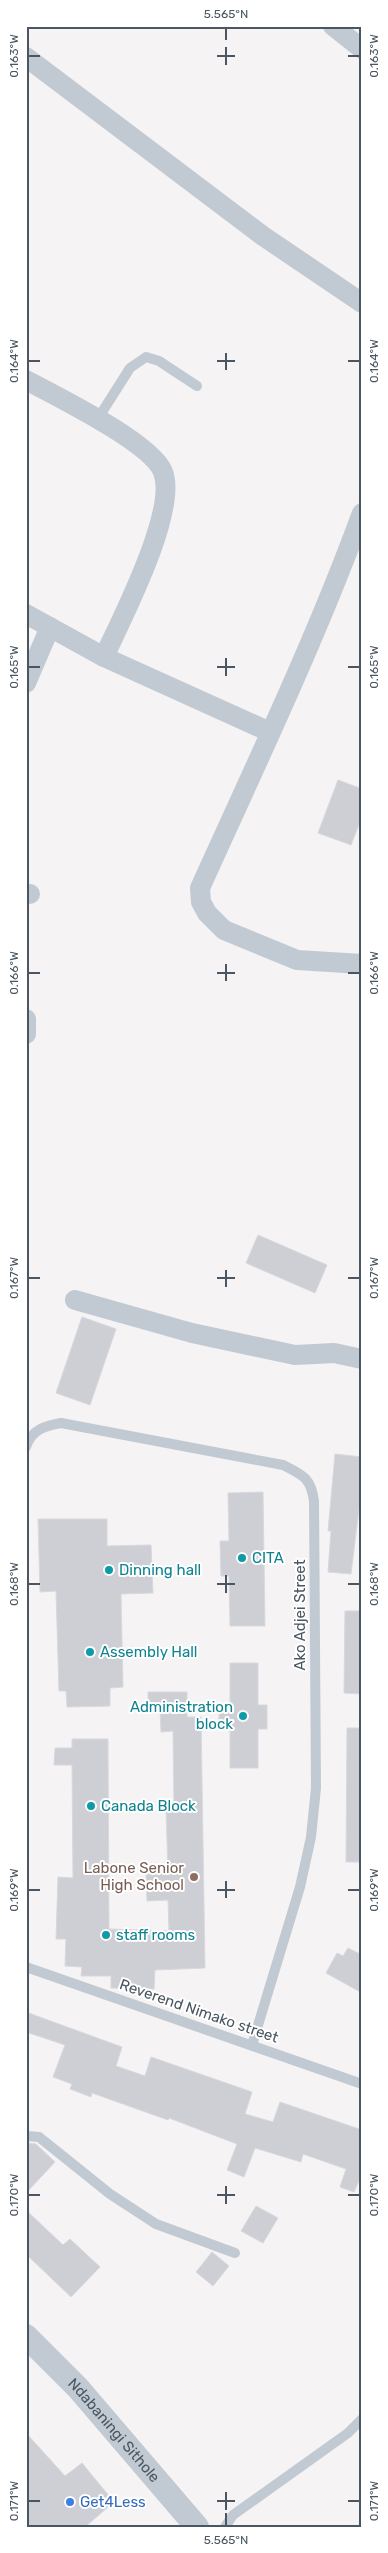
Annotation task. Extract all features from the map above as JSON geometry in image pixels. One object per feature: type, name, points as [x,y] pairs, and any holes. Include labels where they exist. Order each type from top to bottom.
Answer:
[{"type":"street","points":[[333,26],[362,49]]},
{"type":"street","points":[[26,57],[263,236],[362,303]]},
{"type":"street","points":[[26,380],[144,448],[163,471],[166,496],[158,529],[137,584],[104,657]]},
{"type":"street","points":[[362,513],[353,561],[270,732],[200,888],[201,902],[207,913],[224,930],[297,960],[362,964]]},
{"type":"street","points":[[26,614],[104,657],[270,732]]},
{"type":"street","points":[[26,683],[50,627]]},
{"type":"street","points":[[26,1020],[26,1034]]},
{"type":"street","points":[[75,1300],[192,1333],[295,1355],[334,1354],[362,1359]]},
{"type":"street","name":"Ndabaningi Sithole","points":[[26,2336],[78,2388],[197,2527]]},
{"type":"lane","points":[[97,420],[130,368],[146,357],[159,360],[197,386]]},
{"type":"lane","name":"Ako Adjei Street","points":[[26,1446],[29,1436],[43,1426],[61,1423],[283,1465],[302,1474],[312,1485],[314,1501],[316,1788],[311,1837],[300,1887],[252,2045]]},
{"type":"lane","name":"Reverend Nimako street","points":[[26,1967],[362,2084]]},
{"type":"lane","points":[[26,2136],[39,2137],[110,2194],[156,2224],[235,2253]]},
{"type":"lane","points":[[225,2527],[233,2515],[348,2433],[362,2419]]},
{"type":"building","points":[[338,780],[362,789],[362,817],[351,845],[318,833]]},
{"type":"building","points":[[258,1235],[327,1265],[315,1293],[246,1263]]},
{"type":"building","points":[[82,1317],[116,1329],[90,1405],[56,1393]]},
{"type":"building","points":[[335,1454],[362,1457],[362,1484],[351,1574],[328,1572],[331,1531],[328,1531]]},
{"type":"building","name":"CITA","points":[[263,1492],[265,1626],[230,1626],[229,1576],[221,1576],[220,1541],[229,1541],[228,1493]]},
{"type":"building","points":[[38,1519],[107,1519],[107,1546],[151,1545],[153,1593],[121,1594],[123,1687],[110,1688],[110,1706],[67,1707],[66,1691],[59,1691],[56,1591],[40,1592]]},
{"type":"building","points":[[345,1611],[362,1611],[362,1694],[344,1693]]},
{"type":"building","name":"Administration block","points":[[230,1663],[258,1663],[258,1705],[267,1705],[267,1729],[258,1729],[258,1768],[230,1768],[230,1728],[219,1728],[219,1704],[230,1704]]},
{"type":"building","points":[[148,1692],[187,1692],[187,1717],[201,1717],[205,1968],[155,1970],[154,1989],[111,1988],[111,1976],[81,1976],[82,1967],[65,1966],[66,1939],[56,1939],[58,1877],[73,1878],[72,1765],[54,1765],[55,1748],[72,1748],[72,1739],[108,1739],[109,1929],[169,1931],[168,1900],[147,1901],[146,1874],[168,1873],[166,1808],[174,1807],[173,1731],[161,1732],[160,1710],[148,1710]]},
{"type":"building","points":[[347,1728],[362,1728],[362,1862],[346,1862]]},
{"type":"building","points":[[348,1948],[362,1955],[362,1993],[326,1973],[337,1953],[343,1956]]},
{"type":"building","points":[[26,2012],[122,2047],[116,2066],[145,2076],[151,2057],[252,2092],[245,2114],[273,2122],[280,2102],[362,2130],[362,2174],[354,2192],[340,2187],[346,2169],[303,2154],[301,2162],[255,2148],[244,2177],[227,2170],[237,2144],[169,2118],[168,2120],[92,2093],[91,2097],[70,2089],[72,2084],[53,2077],[65,2045],[26,2032]]},
{"type":"building","points":[[26,2143],[36,2144],[55,2162],[26,2193]]},
{"type":"building","points":[[256,2206],[278,2218],[263,2243],[241,2231]]},
{"type":"building","points":[[26,2210],[63,2245],[70,2239],[100,2267],[71,2297],[26,2254]]},
{"type":"building","points":[[212,2252],[229,2266],[213,2286],[196,2272]]},
{"type":"building","points":[[26,2433],[65,2476],[82,2463],[114,2502],[85,2527],[26,2527]]},
{"type":"place","name":"CITA","points":[[242,1558]]},
{"type":"place","name":"Dinning hall","points":[[109,1570]]},
{"type":"place","name":"Assembly Hall","points":[[90,1652]]},
{"type":"place","name":"Administration block","points":[[243,1716]]},
{"type":"place","name":"Canada Block","points":[[91,1806]]},
{"type":"place","name":"Labone Senior High School","points":[[194,1877]]},
{"type":"place","name":"staff rooms","points":[[106,1935]]},
{"type":"place","name":"Get4Less","points":[[70,2502]]}]
